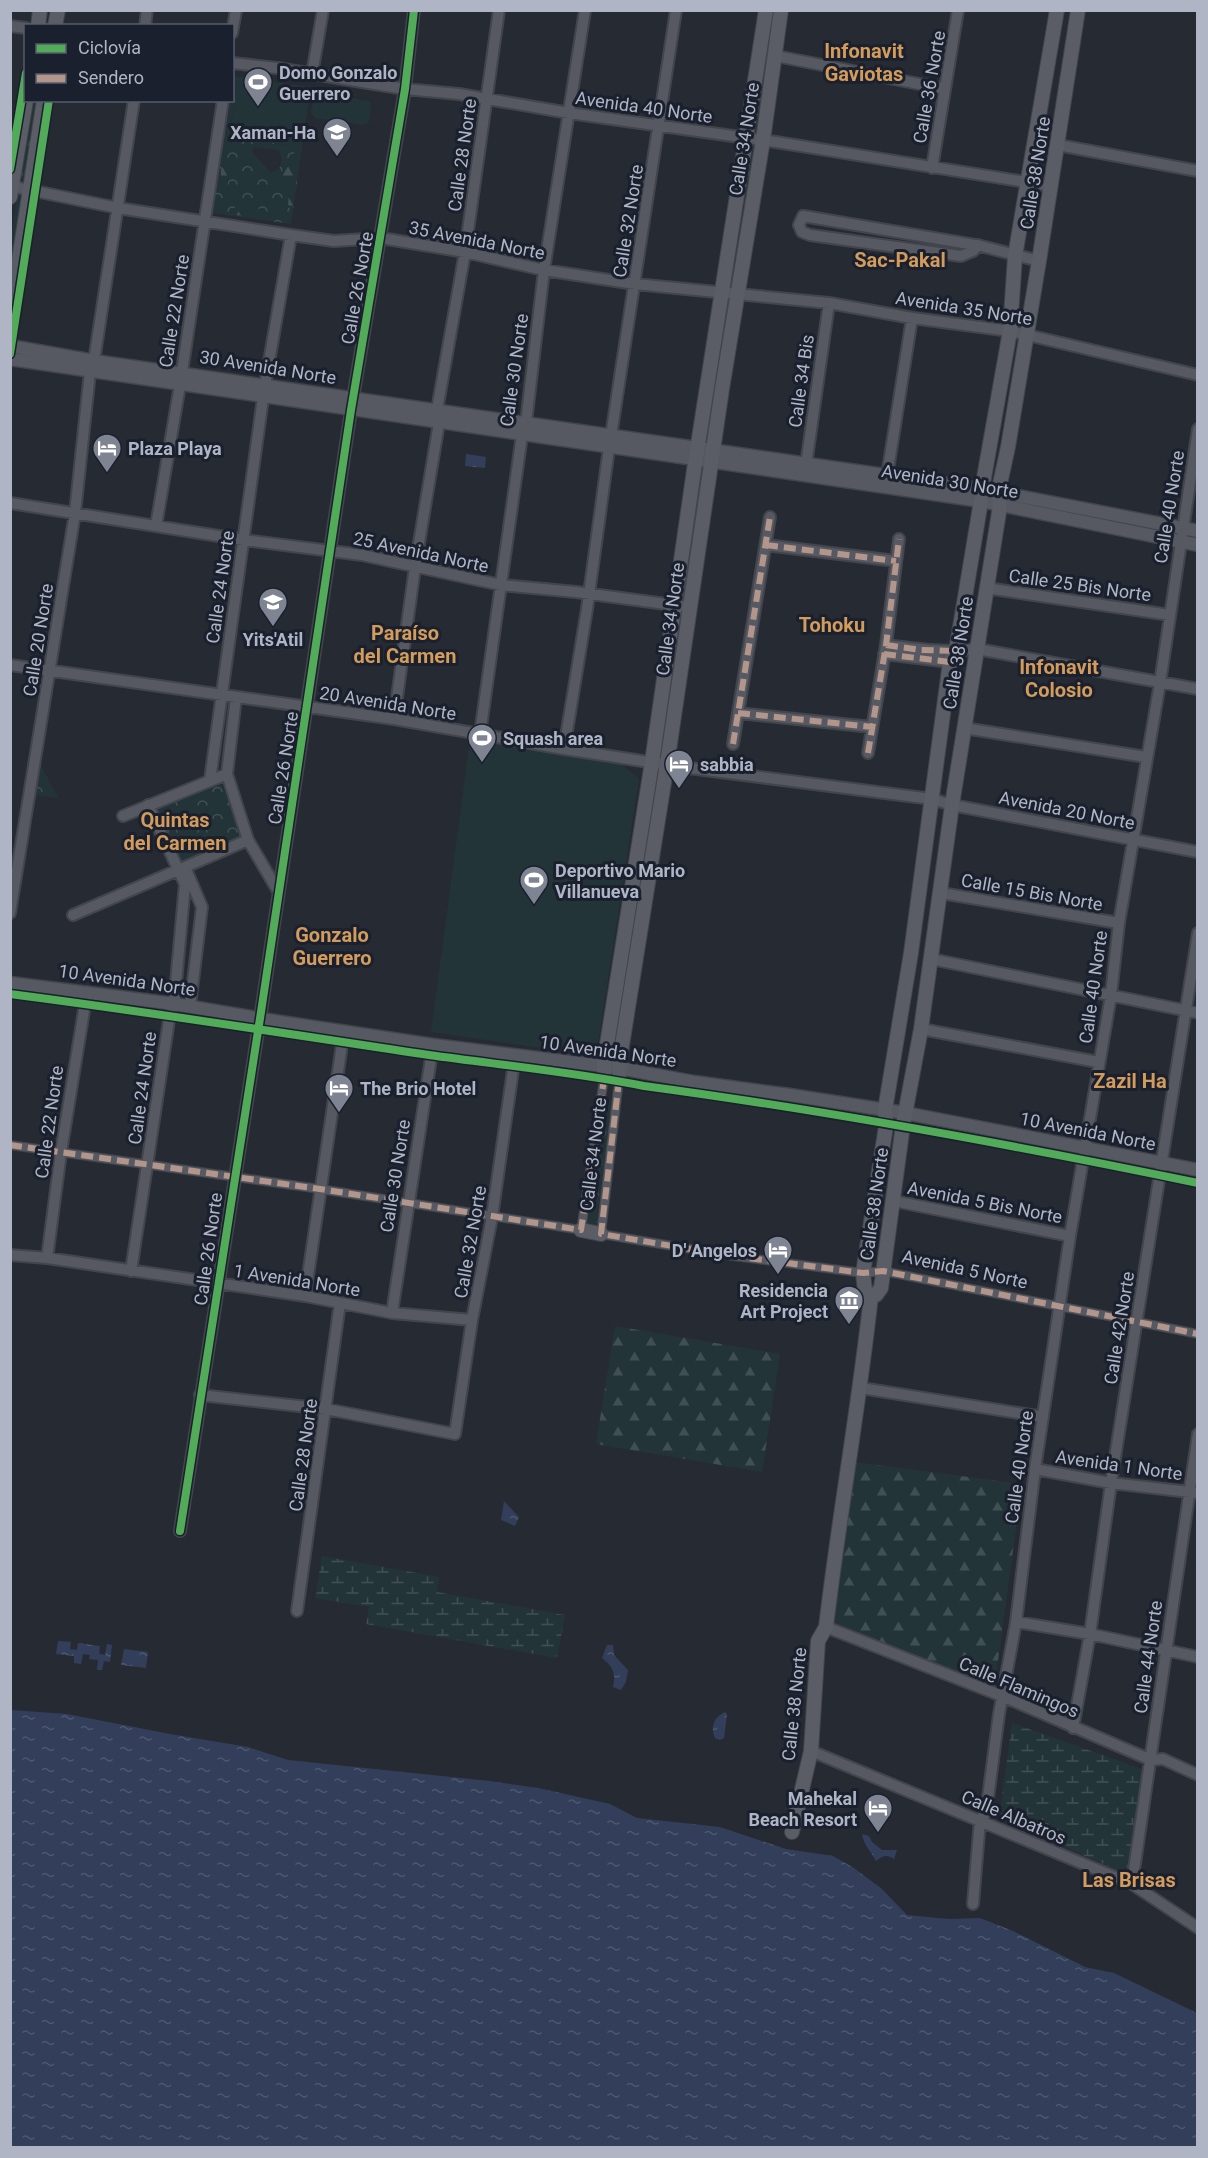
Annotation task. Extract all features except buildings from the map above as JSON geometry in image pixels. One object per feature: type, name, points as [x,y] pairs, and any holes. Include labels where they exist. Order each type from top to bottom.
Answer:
[{"type":"main road","name":"Calle 34 Norte","points":[[619,1074],[652,762],[766,10]]},
{"type":"main road","name":"Calle 34 Norte","points":[[604,1073],[667,764],[712,456],[776,56],[781,10]]},
{"type":"main road","name":"Calle 38 Norte","points":[[871,1296],[865,1291],[863,1273],[886,1126],[885,1110],[911,953],[953,656],[1010,331],[1015,256],[1057,10]]},
{"type":"main road","name":"Calle 38 Norte","points":[[871,1296],[876,1295],[881,1288],[905,1113],[921,1029],[952,805],[999,500],[1078,10]]},
{"type":"main road","points":[[11,190],[26,102]]},
{"type":"main road","points":[[10,316],[44,102]]},
{"type":"main road","points":[[911,953],[931,959]]},
{"type":"main road","name":"Avenida 5 Norte","points":[[581,1230],[601,1234]]},
{"type":"main road","name":"Calle 38 Norte","points":[[792,1832],[811,1751],[818,1641],[826,1627],[838,1528],[861,1388],[871,1296]]},
{"type":"street","points":[[312,74],[323,10]]},
{"type":"street","name":"Calle 26 Norte","points":[[180,1531],[308,707],[352,404],[405,88],[414,10]]},
{"type":"street","name":"Calle 28 Norte","points":[[437,410],[465,252],[499,10]]},
{"type":"street","name":"Calle 30 Norte","points":[[480,734],[524,429],[544,270],[585,10]]},
{"type":"street","name":"Calle 32 Norte","points":[[564,749],[676,10]]},
{"type":"street","name":"Calle 36 Norte","points":[[932,168],[958,10]]},
{"type":"street","points":[[776,56],[945,89]]},
{"type":"street","name":"Avenida 40 Norte","points":[[234,63],[486,98],[569,113],[763,140],[1051,186]]},
{"type":"street","name":"Calle 20 Norte","points":[[10,913],[15,850],[50,671],[75,513],[92,367],[134,102]]},
{"type":"street","name":"Calle 22 Norte","points":[[156,526],[181,379],[223,102]]},
{"type":"street","points":[[1058,145],[1197,171]]},
{"type":"street","name":"35 Avenida Norte","points":[[11,190],[30,188],[118,208],[334,241],[381,238],[465,252],[544,270],[635,284],[723,293]]},
{"type":"street","points":[[978,245],[973,251],[961,256],[810,235],[802,232],[799,225],[801,218],[805,216],[978,245],[1039,261]]},
{"type":"street","points":[[266,385],[291,235]]},
{"type":"street","name":"Avenida 35 Norte","points":[[723,293],[829,303],[912,318],[1026,333],[1197,375]]},
{"type":"street","name":"Calle 34 Bis","points":[[806,465],[829,303]]},
{"type":"street","points":[[886,476],[912,318]]},
{"type":"street","name":"30 Avenida Norte","points":[[10,346],[92,367]]},
{"type":"street","name":"30 Avenida Norte","points":[[10,359],[181,379],[266,385],[439,423]]},
{"type":"street","name":"30 Avenida Norte","points":[[181,379],[263,398],[437,410],[524,429]]},
{"type":"street","name":"Calle 24 Norte","points":[[210,780],[263,398]]},
{"type":"street","points":[[394,720],[415,567],[439,423],[524,429],[697,454]]},
{"type":"street","name":"Calle 40 Norte","points":[[973,1904],[980,1820],[986,1813],[1002,1696],[1016,1622],[1035,1469],[1070,1236],[1111,995],[1119,923],[1160,683],[1197,429]]},
{"type":"street","name":"Avenida 30 Norte","points":[[697,454],[982,495]]},
{"type":"street","name":"Avenida 30 Norte","points":[[712,456],[886,476],[982,495],[1197,545]]},
{"type":"street","name":"Avenida 30 Norte","points":[[999,500],[1197,531]]},
{"type":"street","name":"25 Avenida Norte","points":[[10,503],[244,540],[362,555],[501,585],[588,593],[690,607]]},
{"type":"street","points":[[733,744],[770,517]]},
{"type":"street","points":[[868,753],[885,649],[899,539]]},
{"type":"street","points":[[766,545],[896,561]]},
{"type":"street","name":"Calle 25 Bis Norte","points":[[986,588],[1170,615]]},
{"type":"street","points":[[885,649],[921,650],[953,656],[977,649],[1197,689]]},
{"type":"street","name":"20 Avenida Norte","points":[[10,665],[308,707],[652,762]]},
{"type":"street","points":[[123,816],[227,774],[236,697]]},
{"type":"street","points":[[738,713],[872,727]]},
{"type":"street","points":[[964,728],[1146,758]]},
{"type":"street","points":[[652,762],[932,799]]},
{"type":"street","name":"Calle 26 Norte","points":[[227,774],[248,840],[278,891]]},
{"type":"street","name":"Avenida 20 Norte","points":[[932,799],[952,805],[1197,852]]},
{"type":"street","name":"Calle 24 Norte","points":[[148,805],[202,907],[190,1006]]},
{"type":"street","points":[[73,915],[248,840]]},
{"type":"street","name":"Calle 24 Norte","points":[[131,1270],[157,1094],[169,1020],[174,1004],[185,884],[182,869]]},
{"type":"street","name":"Calle 15 Bis Norte","points":[[940,893],[1119,923]]},
{"type":"street","name":"Calle 42 Norte","points":[[1073,1728],[1090,1634],[1111,1483],[1197,933]]},
{"type":"street","points":[[931,959],[1197,1013]]},
{"type":"street","name":"10 Avenida Norte","points":[[10,983],[190,1006],[260,1019],[515,1056],[604,1073],[694,1082],[905,1113],[1084,1154],[1197,1170]]},
{"type":"street","name":"Calle 22 Norte","points":[[47,1258],[61,1152],[87,992]]},
{"type":"street","points":[[921,1029],[1098,1062]]},
{"type":"street","points":[[305,1296],[344,1031]]},
{"type":"street","name":"Calle 30 Norte","points":[[392,1313],[407,1203],[433,1045]]},
{"type":"street","name":"Calle 32 Norte","points":[[326,1409],[455,1434],[472,1320],[492,1217],[515,1056]]},
{"type":"street","name":"Calle 34 Norte","points":[[581,1230],[604,1073]]},
{"type":"street","name":"Calle 34 Norte","points":[[601,1234],[619,1074]]},
{"type":"street","points":[[10,1145],[320,1189],[581,1230]]},
{"type":"street","name":"Avenida 5 Bis Norte","points":[[894,1201],[1070,1236]]},
{"type":"street","name":"Avenida 5 Norte","points":[[601,1234],[726,1255],[863,1273],[883,1271],[1197,1334]]},
{"type":"street","name":"1 Avenida Norte","points":[[10,1254],[305,1296],[392,1313],[472,1320]]},
{"type":"street","name":"Calle 28 Norte","points":[[297,1611],[340,1303]]},
{"type":"street","points":[[861,1388],[1043,1417]]},
{"type":"street","points":[[200,1395],[326,1409]]},
{"type":"street","name":"Calle 44 Norte","points":[[1132,1884],[1152,1760],[1165,1651],[1193,1492],[1197,1434]]},
{"type":"street","name":"Avenida 1 Norte","points":[[1035,1469],[1111,1483],[1193,1492]]},
{"type":"street","points":[[1016,1622],[1090,1634],[1197,1657]]},
{"type":"street","name":"Calle Flamingos","points":[[826,1627],[1002,1696],[1152,1760],[1163,1759],[1197,1775]]},
{"type":"street","name":"Calle Albatros","points":[[811,1751],[1132,1884],[1197,1928]]},
{"type":"green space","points":[[771,14],[775,15],[757,133],[754,130]]},
{"type":"green space","points":[[234,76],[260,80],[259,84],[237,81],[234,101]]},
{"type":"green space","name":"Domo Gonzalo Guerrero","points":[[234,76],[311,87],[302,147],[224,136],[229,102],[225,134],[230,134],[237,81],[259,84],[259,80]]},
{"type":"green space","points":[[315,93],[369,101],[371,104],[369,122],[364,125],[315,118],[311,113]]},
{"type":"green space","points":[[33,102],[39,102],[27,178],[24,180],[21,177]]},
{"type":"green space","points":[[230,102],[234,102],[229,135],[225,134]]},
{"type":"green space","points":[[224,136],[302,147],[291,224],[213,213]],"holes":[[[255,147],[279,150],[282,161],[279,169],[271,173],[251,151]],[[294,153],[300,154],[292,212],[288,205],[289,194],[275,177],[283,173]],[[222,164],[231,165],[226,193],[218,191]],[[235,206],[261,209],[261,218],[234,215]]]},
{"type":"green space","points":[[751,144],[756,144],[732,287],[730,285]]},
{"type":"green space","points":[[294,153],[300,154],[292,213],[274,177],[283,173]]},
{"type":"green space","points":[[222,164],[231,165],[226,193],[218,192]]},
{"type":"green space","points":[[21,194],[23,198],[11,278],[11,237],[17,195]]},
{"type":"green space","points":[[235,205],[262,209],[261,219],[234,215]]},
{"type":"green space","points":[[728,300],[731,300],[709,444],[707,445],[705,442]]},
{"type":"green space","points":[[700,464],[704,464],[698,522],[683,601],[682,599]]},
{"type":"green space","points":[[679,615],[683,617],[661,755]]},
{"type":"green space","name":"Deportivo Mario Villanueva","points":[[470,739],[623,765],[639,779],[596,1056],[431,1032]]},
{"type":"green space","points":[[40,764],[58,798],[36,795]]},
{"type":"green space","points":[[220,780],[243,838],[180,865],[155,806]]},
{"type":"green space","points":[[634,913],[637,914],[614,1065],[610,1065]]},
{"type":"green space","points":[[608,1100],[612,1105],[596,1226],[587,1224]]},
{"type":"green space","points":[[615,1326],[780,1354],[762,1472],[596,1444]]},
{"type":"green space","points":[[854,1462],[1022,1484],[994,1690],[833,1622]]},
{"type":"green space","points":[[322,1556],[439,1577],[437,1592],[565,1615],[557,1658],[366,1624],[369,1607],[315,1598]]},
{"type":"green space","points":[[1012,1723],[1142,1769],[1127,1874],[999,1819]]},
{"type":"water","points":[[466,454],[486,457],[485,468],[465,466]]},
{"type":"water","points":[[504,1501],[519,1517],[515,1526],[501,1520]]},
{"type":"water","points":[[58,1641],[71,1642],[70,1649],[77,1650],[78,1643],[100,1646],[99,1654],[105,1655],[107,1644],[112,1645],[110,1662],[104,1661],[102,1670],[97,1670],[98,1660],[89,1659],[90,1655],[83,1654],[81,1664],[74,1663],[74,1656],[56,1654]]},
{"type":"water","points":[[607,1645],[613,1645],[614,1655],[628,1670],[626,1682],[621,1690],[613,1687],[613,1670],[602,1658]]},
{"type":"water","points":[[124,1649],[148,1652],[146,1668],[121,1665]]},
{"type":"water","points":[[10,1710],[67,1714],[248,1747],[288,1760],[538,1788],[610,1804],[637,1818],[720,1827],[786,1849],[833,1856],[882,1889],[907,1915],[948,1919],[980,1918],[1013,1931],[1085,1967],[1114,1973],[1197,2013],[1197,2147],[11,2147]]},
{"type":"water","points":[[725,1712],[727,1714],[724,1738],[720,1740],[715,1738],[713,1726],[718,1717]]},
{"type":"water","points":[[862,1834],[869,1836],[872,1842],[882,1850],[897,1850],[894,1859],[885,1856],[876,1861]]},
{"type":"marked path","points":[[733,744],[770,517]]},
{"type":"marked path","points":[[868,753],[886,645],[899,539]]},
{"type":"marked path","points":[[766,545],[896,561]]},
{"type":"marked path","points":[[886,645],[921,650],[956,651]]},
{"type":"marked path","points":[[884,654],[950,662]]},
{"type":"marked path","points":[[738,713],[872,727]]},
{"type":"marked path","points":[[10,1145],[320,1189],[581,1230],[604,1079]]},
{"type":"marked path","points":[[619,1080],[601,1234],[726,1255],[863,1273],[883,1271],[1198,1334]]},
{"type":"cycle path","points":[[180,1531],[261,1012],[351,410],[405,89],[414,10]]},
{"type":"cycle path","points":[[10,169],[24,85]]},
{"type":"cycle path","points":[[10,354],[49,102]]},
{"type":"cycle path","points":[[10,994],[784,1106],[991,1142],[1198,1183]]},
{"type":"place","name":"Domo Gonzalo Guerrero","points":[[258,108]]},
{"type":"place","name":"Xaman-Ha","points":[[337,158]]},
{"type":"place","name":"Plaza Playa","points":[[107,474]]},
{"type":"place","name":"Yits'Atil","points":[[273,628]]},
{"type":"place","name":"Squash area","points":[[482,764]]},
{"type":"place","name":"sabbia","points":[[679,790]]},
{"type":"place","name":"Deportivo Mario Villanueva","points":[[534,906]]},
{"type":"place","name":"The Brio Hotel","points":[[339,1114]]},
{"type":"place","name":"D' Angelos","points":[[778,1276]]},
{"type":"place","name":"Residencia Art Project","points":[[849,1326]]},
{"type":"place","name":"Mahekal Beach Resort","points":[[878,1834]]},
{"type":"district","name":"Infonavit Gaviotas","points":[[864,62]]},
{"type":"district","name":"Sac-Pakal","points":[[900,260]]},
{"type":"district","name":"Tohoku","points":[[832,625]]},
{"type":"district","name":"Paraíso del Carmen","points":[[405,644]]},
{"type":"district","name":"Infonavit Colosio","points":[[1059,678]]},
{"type":"district","name":"Quintas del Carmen","points":[[175,832]]},
{"type":"district","name":"Gonzalo Guerrero","points":[[332,946]]},
{"type":"district","name":"Zazil Ha","points":[[1130,1081]]},
{"type":"district","name":"Las Brisas","points":[[1129,1880]]}]
